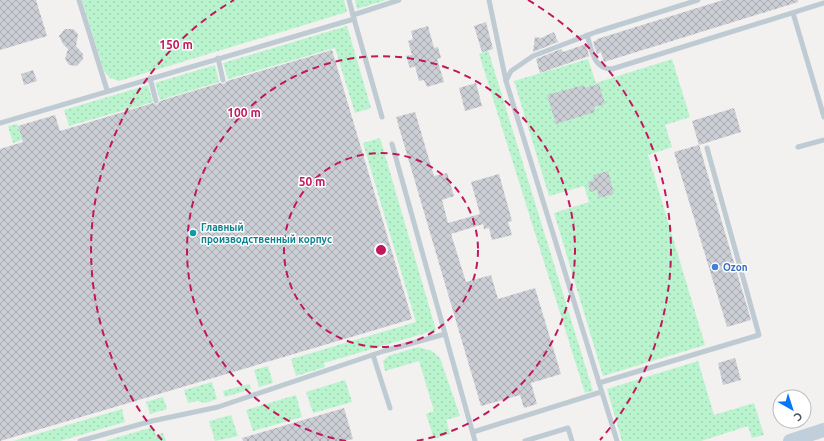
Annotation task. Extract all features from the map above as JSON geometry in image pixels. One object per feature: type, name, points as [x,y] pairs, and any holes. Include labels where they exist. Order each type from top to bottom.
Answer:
[{"type":"main road","points":[[790,441],[824,430]]},
{"type":"lane","points":[[78,0],[107,90]]},
{"type":"lane","points":[[349,0],[382,117]]},
{"type":"lane","points":[[0,123],[353,17],[399,0]]},
{"type":"lane","points":[[489,0],[506,80],[616,441]]},
{"type":"lane","points":[[506,80],[511,71],[533,56],[588,35],[698,0]]},
{"type":"lane","points":[[588,35],[595,61],[602,68],[612,69],[824,3]]},
{"type":"lane","points":[[793,13],[824,117]]},
{"type":"lane","points":[[218,58],[223,80]]},
{"type":"lane","points":[[150,78],[156,101]]},
{"type":"lane","points":[[798,147],[824,140]]},
{"type":"lane","points":[[392,144],[475,441]]},
{"type":"lane","points":[[599,383],[759,335],[707,148]]},
{"type":"lane","points":[[80,441],[152,421],[218,407],[373,355],[445,334]]},
{"type":"lane","points":[[373,355],[390,408]]},
{"type":"lane","points":[[473,432],[602,392]]},
{"type":"lane","points":[[525,441],[568,428],[572,441]]},
{"type":"green space","points":[[82,0],[344,0],[347,12],[119,81],[110,78],[104,71]]},
{"type":"green space","points":[[355,0],[386,0],[357,9]]},
{"type":"green space","points":[[347,26],[371,108],[355,113],[335,48],[228,79],[223,63]]},
{"type":"green space","points":[[488,50],[593,391],[585,393],[479,54]]},
{"type":"green space","points":[[588,59],[596,83],[672,59],[690,117],[665,125],[672,147],[648,155],[705,345],[603,376],[554,213],[589,202],[584,186],[549,196],[514,81]]},
{"type":"green space","points":[[215,65],[219,82],[160,100],[155,83]]},
{"type":"green space","points":[[148,85],[153,102],[69,126],[64,110]]},
{"type":"green space","points":[[17,124],[22,140],[13,143],[8,126]]},
{"type":"green space","points":[[380,138],[436,330],[324,363],[325,367],[296,376],[291,359],[416,322],[363,143]]},
{"type":"green space","points":[[418,347],[432,351],[440,358],[460,416],[446,420],[450,434],[434,439],[426,414],[434,411],[419,361],[385,371],[383,361],[388,356]]},
{"type":"green space","points":[[698,361],[714,415],[754,403],[764,435],[752,438],[748,426],[701,441],[622,441],[607,389]]},
{"type":"green space","points":[[268,366],[273,383],[259,387],[254,370]]},
{"type":"green space","points":[[345,380],[352,402],[313,413],[306,392]]},
{"type":"green space","points":[[212,382],[217,399],[205,403],[197,401],[188,403],[184,390]]},
{"type":"green space","points":[[249,384],[251,389],[225,397],[223,391]]},
{"type":"green space","points":[[296,395],[302,417],[253,431],[246,410]]},
{"type":"green space","points":[[163,397],[167,409],[150,414],[146,402]]},
{"type":"green space","points":[[122,409],[125,422],[60,441],[13,441]]},
{"type":"green space","points":[[231,415],[238,436],[215,441],[209,421]]},
{"type":"green space","points":[[153,427],[156,435],[163,433],[166,441],[105,441]]},
{"type":"building","points":[[0,0],[36,0],[47,36],[0,50]]},
{"type":"building","points":[[723,0],[798,0],[798,2],[604,62],[601,52],[597,54],[593,42],[597,39]]},
{"type":"building","points":[[486,22],[493,49],[482,52],[474,26]]},
{"type":"building","points":[[428,26],[434,48],[438,47],[441,58],[437,59],[444,82],[427,87],[424,80],[419,81],[415,66],[410,68],[406,56],[412,55],[408,41],[413,39],[411,31]]},
{"type":"building","points":[[65,29],[73,29],[78,34],[76,46],[83,54],[83,59],[77,66],[69,65],[65,59],[68,49],[63,44],[59,36]]},
{"type":"building","points":[[554,32],[558,42],[533,52],[535,37],[541,38]]},
{"type":"building","points":[[586,44],[589,56],[540,73],[536,59],[561,49],[563,52]]},
{"type":"building","name":"Главный производственный корпус","points":[[332,50],[412,319],[0,441],[0,149],[23,142],[18,126],[55,115],[60,131],[153,103],[157,105],[160,101],[220,83],[224,84],[227,81]]},
{"type":"building","points":[[33,70],[37,81],[24,85],[21,74]]},
{"type":"building","points":[[476,83],[482,106],[465,111],[459,88]]},
{"type":"building","points":[[599,84],[605,104],[594,107],[595,112],[556,124],[547,95],[584,85],[585,88]]},
{"type":"building","points":[[734,108],[741,132],[699,145],[692,121]]},
{"type":"building","points":[[415,112],[434,176],[447,173],[454,196],[442,200],[448,223],[480,214],[471,182],[499,174],[512,221],[508,222],[512,235],[492,240],[489,228],[484,229],[483,224],[451,234],[466,282],[491,275],[498,299],[535,288],[561,374],[531,383],[537,404],[524,408],[520,395],[481,406],[396,117]]},
{"type":"building","points":[[699,145],[751,320],[727,327],[674,152]]},
{"type":"building","points":[[608,171],[614,194],[599,198],[597,190],[590,192],[588,182],[594,180],[593,175]]},
{"type":"building","points":[[735,358],[741,380],[723,385],[718,363]]},
{"type":"building","points":[[344,408],[353,439],[345,441],[243,441],[242,438]]},
{"type":"place","name":"Главный производственный корпус","points":[[193,233]]},
{"type":"place","name":"Ozon","points":[[715,267]]}]
